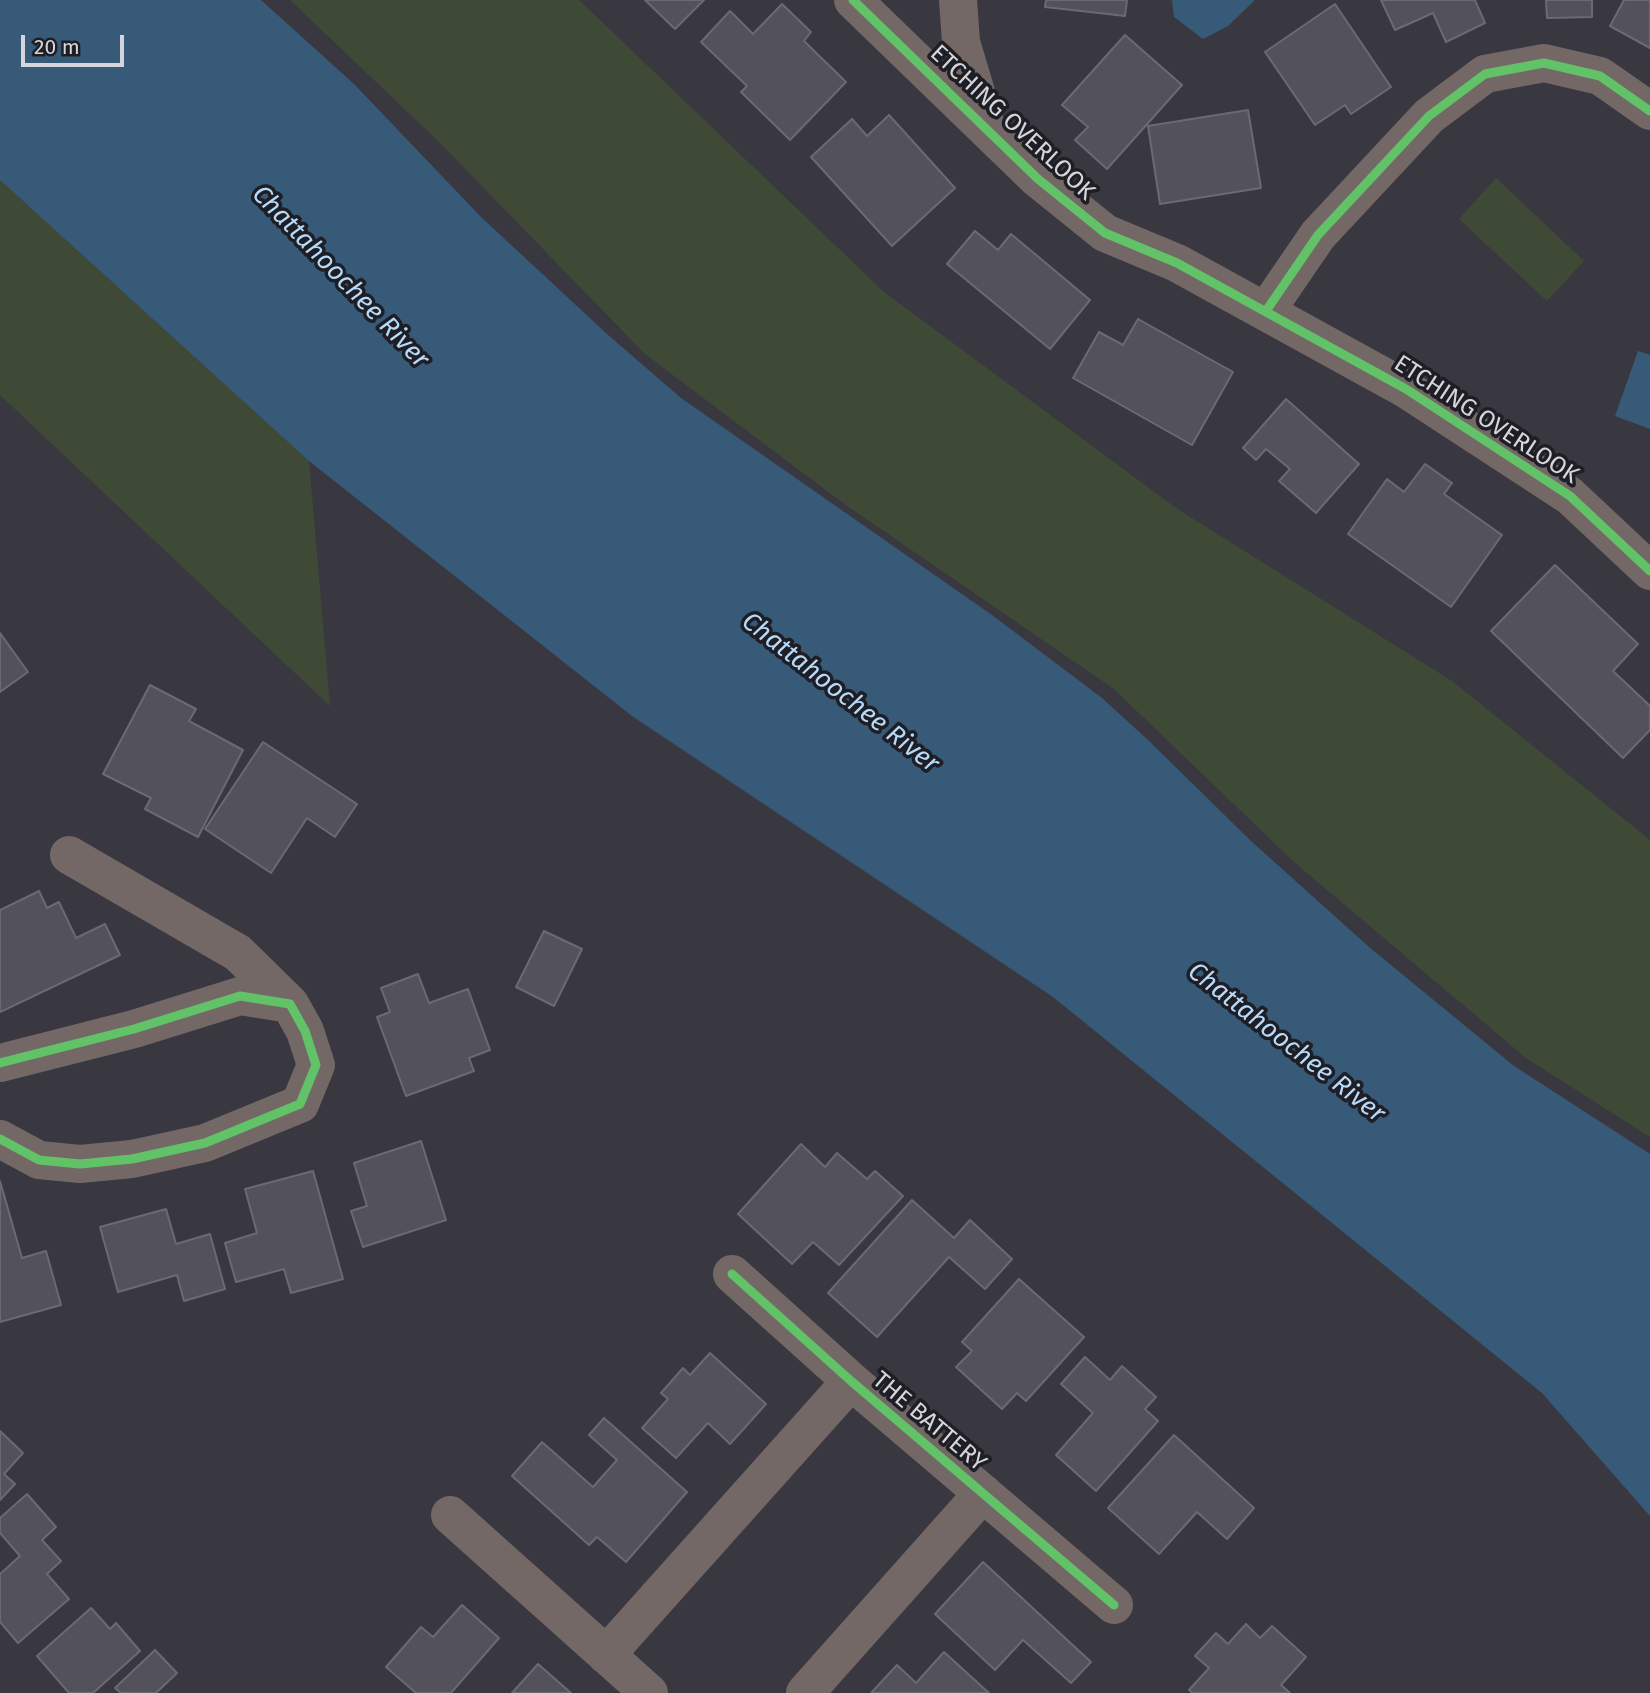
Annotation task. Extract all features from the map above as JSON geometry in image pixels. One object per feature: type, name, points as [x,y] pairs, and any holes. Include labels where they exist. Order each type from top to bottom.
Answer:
[{"type":"street","name":"ETCHING OVERLOOK","points":[[853,0],[1038,179],[1105,233],[1177,263],[1406,389],[1570,496],[1650,571]]},
{"type":"street","points":[[958,0],[961,42],[987,128]]},
{"type":"street","points":[[1266,311],[1318,235],[1429,116],[1485,74],[1544,63],[1600,76],[1650,111]]},
{"type":"street","points":[[0,1139],[39,1160],[80,1164],[132,1159],[205,1143],[299,1104],[316,1065],[305,1031],[290,1004],[238,953],[69,855]]},
{"type":"street","points":[[0,1063],[134,1029],[240,996],[290,1004]]},
{"type":"street","points":[[732,1274],[851,1381]]},
{"type":"street","name":"THE BATTERY","points":[[606,1655],[851,1381],[983,1493],[805,1693]]},
{"type":"street","points":[[983,1493],[1114,1605]]},
{"type":"street","points":[[450,1514],[649,1693]]},
{"type":"green space","points":[[290,0],[579,0],[884,292],[1176,508],[1452,681],[1650,840],[1650,1137],[1526,1058],[1294,862],[1114,689],[843,503],[645,354],[438,141]]},
{"type":"green space","points":[[1496,178],[1584,261],[1547,301],[1459,219]]},
{"type":"green space","points":[[0,180],[309,461],[330,706],[0,395]]},
{"type":"water","name":"Chattahoochee River","points":[[0,0],[261,0],[354,84],[481,217],[607,334],[681,398],[992,615],[1102,698],[1251,841],[1369,947],[1514,1066],[1650,1154],[1650,1516],[1542,1393],[1053,997],[632,716],[309,461],[0,180]]},
{"type":"water","points":[[1172,0],[1255,0],[1228,26],[1203,39],[1174,17]]},
{"type":"water","points":[[1638,351],[1650,355],[1650,429],[1615,416]]},
{"type":"building","points":[[645,0],[704,0],[675,29]]},
{"type":"building","points":[[1046,0],[1127,0],[1125,16],[1045,7]]},
{"type":"building","points":[[1381,0],[1475,0],[1485,23],[1446,42],[1433,13],[1395,30]]},
{"type":"building","points":[[1546,0],[1592,0],[1592,17],[1547,18]]},
{"type":"building","points":[[1624,0],[1650,0],[1650,48],[1610,26]]},
{"type":"building","points":[[782,4],[811,32],[804,41],[846,82],[790,140],[741,92],[747,86],[701,42],[730,11],[753,34]]},
{"type":"building","points":[[1335,4],[1391,87],[1351,114],[1345,105],[1315,125],[1265,52]]},
{"type":"building","points":[[1125,35],[1182,85],[1107,169],[1075,140],[1088,127],[1062,105]]},
{"type":"building","points":[[1248,110],[1261,188],[1160,204],[1148,126]]},
{"type":"building","points":[[889,115],[955,188],[892,246],[811,157],[852,119],[867,136]]},
{"type":"building","points":[[975,231],[998,250],[1011,234],[1090,300],[1050,349],[947,264]]},
{"type":"building","points":[[1138,319],[1233,372],[1192,445],[1073,378],[1099,332],[1123,345]]},
{"type":"building","points":[[1286,399],[1359,464],[1316,513],[1279,481],[1290,469],[1266,449],[1256,460],[1243,448]]},
{"type":"building","points":[[1425,464],[1452,483],[1444,494],[1502,535],[1451,607],[1348,534],[1387,479],[1404,492]]},
{"type":"building","points":[[1555,565],[1638,644],[1613,671],[1650,706],[1650,730],[1623,758],[1491,631]]},
{"type":"building","points":[[0,633],[28,672],[0,692]]},
{"type":"building","points":[[150,685],[196,709],[189,721],[243,750],[198,837],[145,809],[151,798],[103,774]]},
{"type":"building","points":[[263,742],[357,804],[335,837],[307,818],[271,873],[205,829]]},
{"type":"building","points":[[39,891],[47,908],[59,902],[76,938],[105,924],[120,955],[0,1012],[0,910]]},
{"type":"building","points":[[544,931],[582,949],[554,1006],[516,987]]},
{"type":"building","points":[[418,974],[429,1003],[468,989],[490,1050],[469,1058],[474,1071],[406,1096],[377,1017],[390,1012],[381,988]]},
{"type":"building","points":[[421,1141],[446,1220],[363,1247],[351,1211],[367,1206],[354,1163]]},
{"type":"building","points":[[801,1144],[825,1167],[837,1153],[867,1179],[875,1171],[903,1196],[839,1265],[813,1242],[792,1264],[738,1214]]},
{"type":"building","points":[[313,1171],[343,1279],[291,1293],[284,1269],[236,1282],[225,1243],[257,1233],[245,1189]]},
{"type":"building","points":[[0,1181],[22,1258],[46,1251],[61,1305],[0,1322]]},
{"type":"building","points":[[912,1200],[954,1238],[970,1220],[1012,1259],[985,1289],[949,1257],[877,1337],[828,1293]]},
{"type":"building","points":[[166,1209],[176,1244],[210,1234],[225,1289],[184,1301],[177,1275],[118,1292],[100,1227]]},
{"type":"building","points":[[1019,1279],[1084,1337],[1026,1401],[1017,1393],[1002,1409],[956,1367],[972,1351],[962,1342]]},
{"type":"building","points":[[710,1353],[766,1404],[730,1444],[708,1423],[676,1458],[642,1428],[668,1399],[661,1393],[683,1368],[690,1375]]},
{"type":"building","points":[[1085,1357],[1110,1380],[1122,1366],[1156,1397],[1145,1409],[1158,1421],[1096,1491],[1056,1455],[1093,1413],[1061,1384]]},
{"type":"building","points":[[604,1418],[687,1492],[626,1562],[597,1537],[589,1545],[512,1476],[542,1442],[593,1487],[617,1460],[589,1435]]},
{"type":"building","points":[[0,1431],[23,1453],[4,1474],[15,1484],[0,1500]]},
{"type":"building","points":[[1174,1435],[1254,1508],[1227,1539],[1197,1512],[1159,1554],[1108,1508]]},
{"type":"building","points":[[27,1494],[56,1527],[42,1540],[61,1561],[47,1574],[69,1599],[18,1643],[0,1622],[0,1574],[20,1556],[0,1533],[0,1518]]},
{"type":"building","points":[[983,1562],[1091,1662],[1071,1683],[1023,1640],[995,1670],[935,1614]]},
{"type":"building","points":[[462,1605],[499,1638],[451,1693],[416,1693],[386,1667],[421,1627],[433,1637]]},
{"type":"building","points":[[91,1608],[110,1629],[116,1623],[140,1651],[93,1693],[69,1693],[37,1656]]},
{"type":"building","points":[[1246,1624],[1260,1638],[1272,1626],[1306,1657],[1281,1685],[1290,1693],[1193,1693],[1189,1690],[1209,1668],[1195,1656],[1216,1633],[1228,1644]]},
{"type":"building","points":[[155,1650],[177,1673],[156,1693],[121,1693],[115,1688]]},
{"type":"building","points":[[944,1652],[989,1693],[871,1693],[897,1665],[916,1683]]},
{"type":"building","points":[[538,1664],[571,1693],[512,1693]]},
{"type":"cycle path","points":[[853,0],[1038,179],[1105,233],[1177,263],[1406,389],[1570,496],[1650,571]]},
{"type":"cycle path","points":[[1266,311],[1318,235],[1429,116],[1485,74],[1544,63],[1600,76],[1650,111]]},
{"type":"cycle path","points":[[0,1063],[134,1029],[240,996],[290,1004],[305,1031],[316,1065],[300,1104],[205,1143],[132,1159],[80,1164],[39,1160],[0,1139]]},
{"type":"cycle path","points":[[732,1274],[851,1381],[1114,1605]]}]
